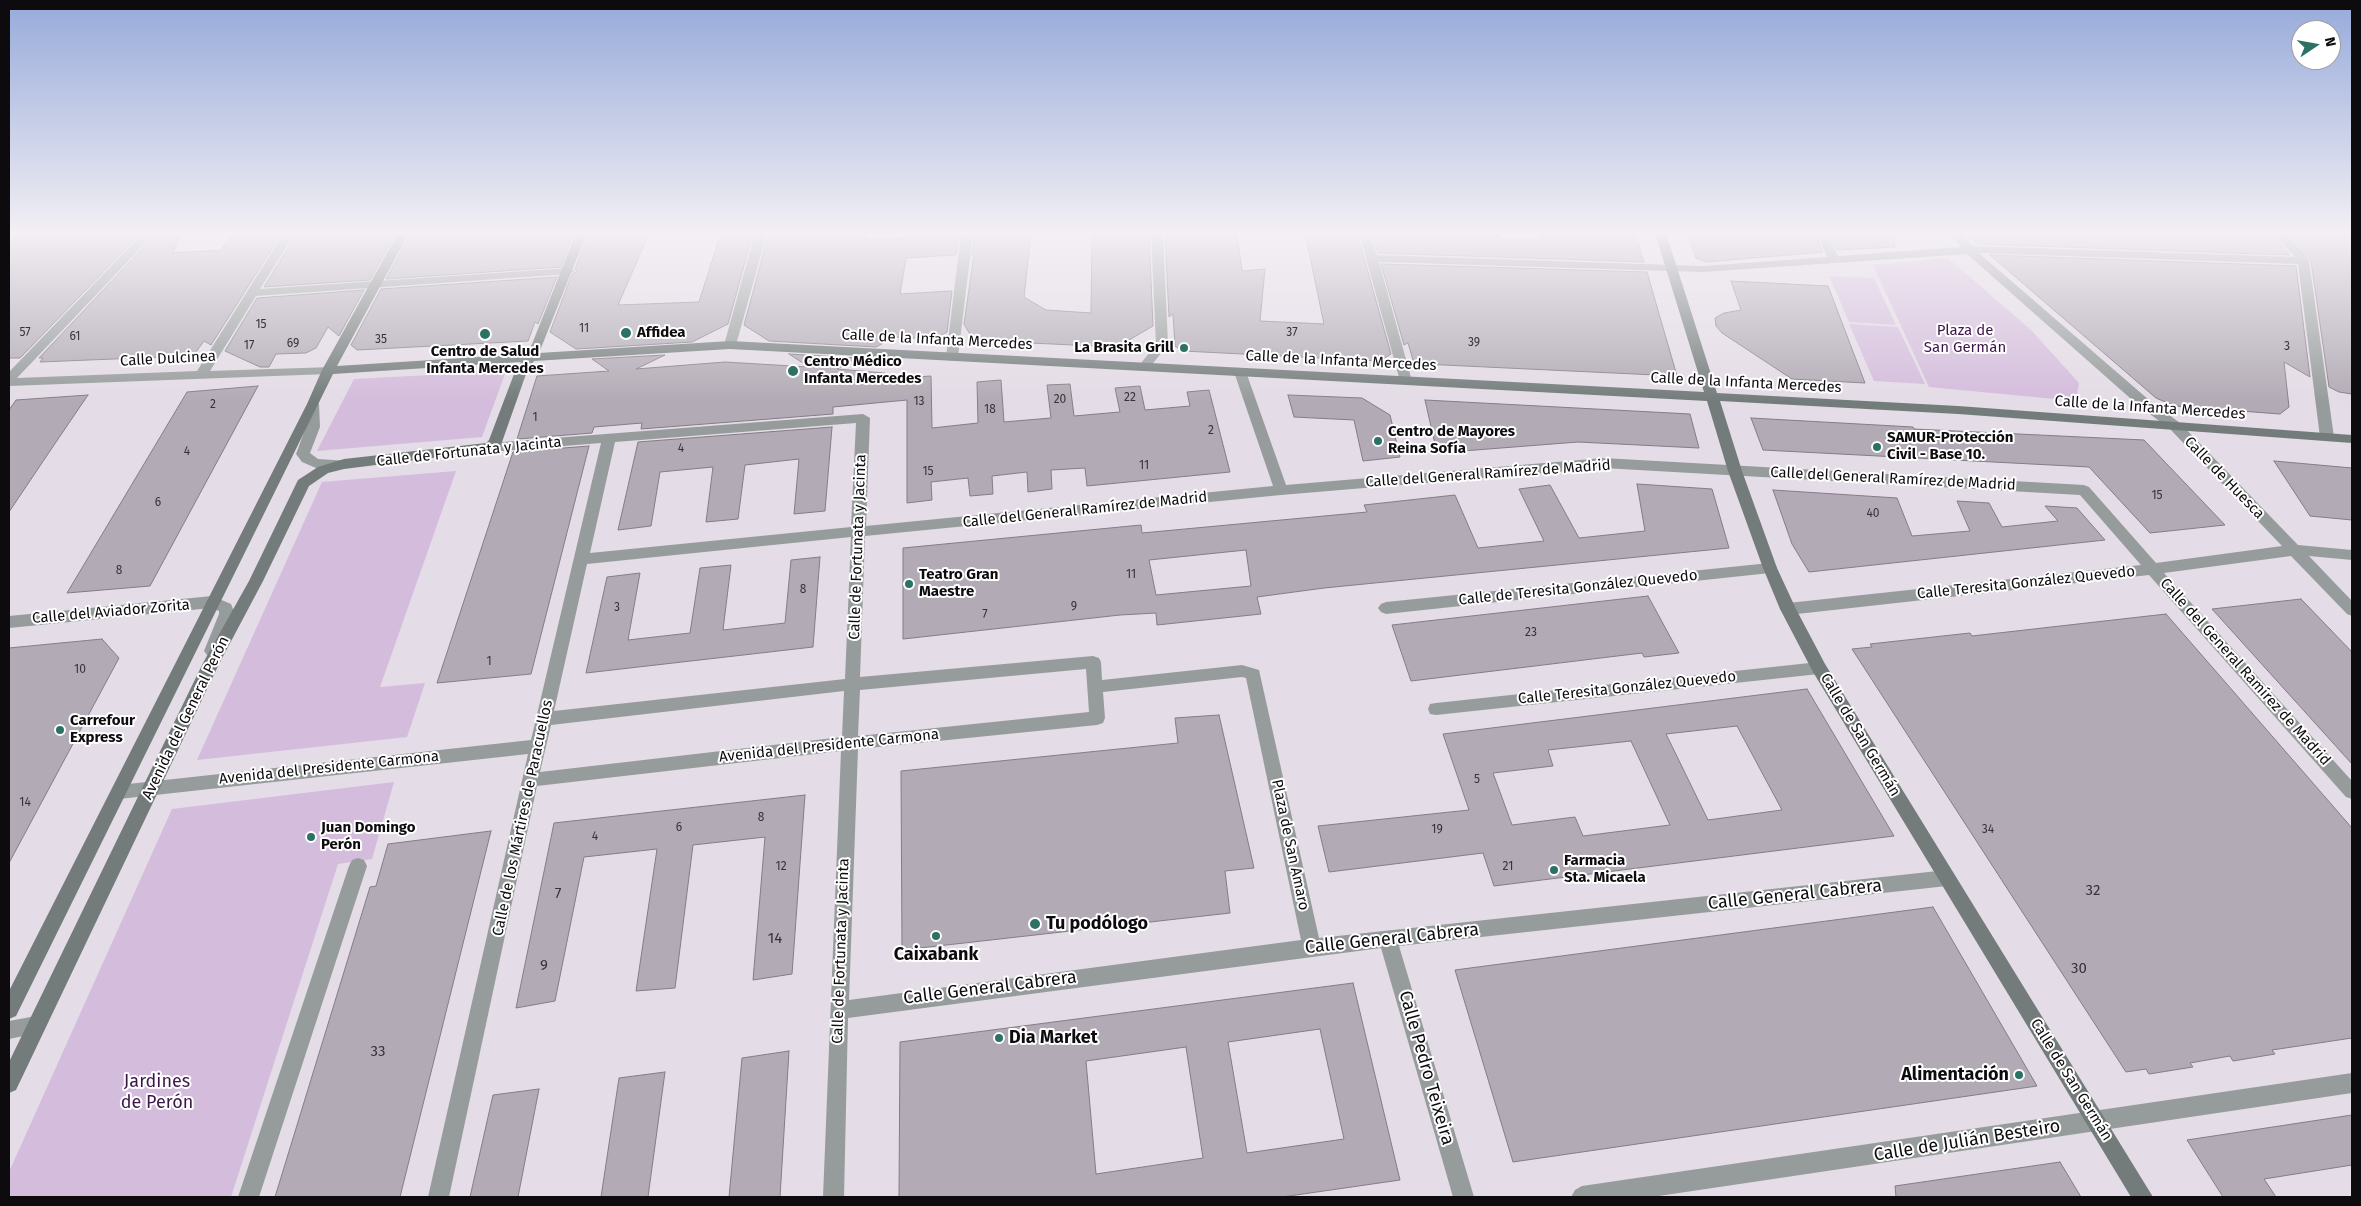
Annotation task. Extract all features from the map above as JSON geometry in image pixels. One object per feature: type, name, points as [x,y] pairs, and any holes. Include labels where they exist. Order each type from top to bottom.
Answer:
[{"type":"street","points":[[9,381],[96,289]]},
{"type":"street","points":[[202,373],[254,289]]},
{"type":"street","points":[[252,293],[316,289]]},
{"type":"street","name":"Avenida del General Perón","points":[[9,1010],[313,404],[328,370],[371,289]]},
{"type":"street","points":[[490,447],[495,442],[527,359],[538,344],[561,289]]},
{"type":"street","points":[[730,345],[745,289]]},
{"type":"street","points":[[952,357],[960,289]]},
{"type":"street","points":[[1144,366],[1162,344],[1160,289]]},
{"type":"street","points":[[1381,289],[1406,381]]},
{"type":"street","name":"Calle de San Germán","points":[[1679,289],[1735,471],[1770,568],[1788,609],[1819,668],[2143,1197]]},
{"type":"street","name":"Calle de Huesca","points":[[2012,289],[2144,403],[2175,426],[2352,610]]},
{"type":"street","points":[[2307,289],[2327,437]]},
{"type":"street","name":"Calle de la Infanta Mercedes","points":[[328,370],[730,345],[1958,410],[2352,439]]},
{"type":"street","name":"Calle Dulcinea","points":[[9,381],[328,370]]},
{"type":"street","points":[[1240,372],[1260,426],[1280,490]]},
{"type":"street","name":"Avenida del General Perón","points":[[313,404],[313,426],[303,454],[307,459],[316,463],[344,464]]},
{"type":"street","name":"Calle de Fortunata y Jacinta","points":[[344,464],[490,447],[863,418],[833,1197]]},
{"type":"street","name":"Calle de los Mártires de Paracuellos","points":[[438,1197],[530,780],[609,439]]},
{"type":"street","name":"Calle del General Ramírez de Madrid","points":[[582,559],[1280,490],[1604,463],[2084,490],[2352,792]]},
{"type":"street","name":"Avenida del General Perón","points":[[9,1083],[211,663],[256,581],[303,483],[323,470],[344,464]]},
{"type":"street","name":"Calle Teresita González Quevedo","points":[[1788,609],[2153,568],[2294,550],[2352,555]]},
{"type":"street","name":"Calle de Teresita González Quevedo","points":[[1386,608],[1770,568]]},
{"type":"street","points":[[211,663],[212,650],[227,614],[226,608],[212,602]]},
{"type":"street","name":"Calle del Aviador Zorita","points":[[9,622],[212,602]]},
{"type":"street","name":"Avenida del Presidente Carmona","points":[[530,780],[850,743],[1098,718],[1093,662],[854,684],[544,719]]},
{"type":"street","name":"Calle Teresita González Quevedo","points":[[1436,709],[1819,668]]},
{"type":"street","name":"Plaza de San Amaro","points":[[1095,687],[1242,671],[1253,674],[1312,948]]},
{"type":"street","name":"Avenida del Presidente Carmona","points":[[119,792],[538,746]]},
{"type":"street","points":[[248,1197],[358,866]]},
{"type":"street","name":"Calle General Cabrera","points":[[839,1010],[1312,948],[1947,878]]},
{"type":"street","name":"Calle Pedro Teixeira","points":[[1388,939],[1464,1197]]},
{"type":"street","points":[[9,1030],[36,1025]]},
{"type":"street","name":"Calle de Julián Besteiro","points":[[1582,1197],[2352,1083]]},
{"type":"green space","points":[[1835,289],[1879,289],[1896,325],[1849,322]]},
{"type":"green space","name":"Plaza de San Germán","points":[[1884,289],[1984,289],[2031,330],[2079,383],[2076,401],[1929,387]]},
{"type":"green space","points":[[1849,324],[1898,327],[1925,384],[1874,381]]},
{"type":"green space","points":[[506,371],[482,437],[317,451],[354,379]]},
{"type":"green space","points":[[456,471],[380,687],[425,683],[407,737],[197,760],[322,482]]},
{"type":"green space","name":"Jardines de Perón","points":[[394,782],[372,859],[338,864],[231,1197],[9,1197],[9,1172],[172,809]]},
{"type":"building","points":[[9,289],[87,289],[20,358],[9,358]]},
{"type":"building","points":[[104,289],[246,289],[211,345],[204,341],[196,352],[187,356],[40,362],[43,358],[39,358]]},
{"type":"building","points":[[381,289],[552,289],[538,324],[535,322],[528,341],[357,350],[351,345]]},
{"type":"building","points":[[566,289],[625,289],[618,305],[699,302],[703,289],[738,289],[728,324],[692,342],[576,349],[550,332]]},
{"type":"building","points":[[754,289],[901,289],[900,294],[952,291],[947,332],[935,339],[894,337],[876,347],[769,341],[744,325]]},
{"type":"building","points":[[969,289],[1025,289],[1024,297],[1046,310],[1091,313],[1091,289],[1151,289],[1153,326],[1117,347],[986,341],[971,336],[964,324]]},
{"type":"building","points":[[1168,289],[1263,289],[1260,321],[1324,324],[1317,289],[1373,289],[1391,354],[1380,361],[1183,351],[1175,346],[1173,314],[1169,317]]},
{"type":"building","points":[[1388,289],[1652,289],[1677,376],[1422,364],[1413,360],[1408,343],[1404,345]]},
{"type":"building","points":[[1734,289],[1829,289],[1865,383],[1792,379],[1722,333],[1716,326],[1715,318],[1724,313],[1741,310]]},
{"type":"building","points":[[2030,289],[2299,289],[2310,377],[2284,362],[2289,407],[2280,414],[2175,406],[2156,398]]},
{"type":"building","points":[[2315,289],[2352,289],[2352,394],[2339,392],[2329,387]]},
{"type":"building","points":[[364,290],[339,336],[328,327],[316,348],[306,353],[276,354],[269,367],[260,367],[225,351],[257,298]]},
{"type":"building","points":[[789,354],[857,358],[837,369],[885,373],[885,379],[931,376],[932,428],[978,423],[977,382],[1001,380],[1004,422],[1051,418],[1047,385],[1070,384],[1074,416],[1120,412],[1115,388],[1140,386],[1145,410],[1190,406],[1187,392],[1209,390],[1230,472],[1087,486],[1085,468],[1051,470],[1052,489],[1028,492],[1027,472],[992,476],[993,494],[970,496],[968,478],[931,482],[932,500],[907,503],[907,400],[833,407],[833,414],[641,429],[642,423],[594,427],[592,433],[517,439],[537,376],[609,371],[592,359],[665,355],[636,369],[725,362],[809,367]]},
{"type":"building","points":[[258,386],[150,586],[67,593],[187,392]]},
{"type":"building","points":[[88,395],[9,512],[9,410],[16,400]]},
{"type":"building","name":"Centro de Mayores Reina Sofía","points":[[1288,395],[1362,398],[1390,415],[1400,457],[1363,461],[1354,420],[1294,417]]},
{"type":"building","points":[[1425,400],[1690,414],[1699,448],[1578,442],[1437,453]]},
{"type":"building","points":[[1751,418],[1913,427],[1914,429],[2144,440],[2225,525],[2150,533],[2089,467],[1763,450]]},
{"type":"building","points":[[832,427],[825,511],[794,514],[799,459],[745,465],[738,519],[706,522],[713,467],[660,472],[651,526],[618,530],[638,442]]},
{"type":"building","points":[[589,446],[531,674],[437,683],[513,452]]},
{"type":"building","points":[[2274,461],[2352,468],[2352,520],[2310,516]]},
{"type":"building","points":[[1637,484],[1712,489],[1729,548],[1324,588],[1257,597],[1261,614],[1157,625],[1156,613],[1120,615],[903,639],[903,548],[1141,525],[1142,533],[1367,512],[1364,505],[1455,495],[1478,548],[1544,541],[1519,489],[1550,485],[1579,538],[1645,531]],"holes":[[[1246,550],[1251,586],[1156,595],[1149,560]]]},
{"type":"building","points":[[1773,490],[1897,498],[1912,536],[1970,531],[1957,501],[1989,503],[2002,527],[2058,521],[2045,506],[2077,508],[2105,540],[1809,572],[1792,544]]},
{"type":"building","points":[[820,557],[813,647],[586,673],[607,577],[640,573],[628,640],[690,633],[700,568],[731,565],[723,630],[785,623],[791,560]]},
{"type":"building","points":[[1648,596],[1679,653],[1644,657],[1642,653],[1411,681],[1392,625]]},
{"type":"building","points":[[2301,599],[2352,652],[2352,764],[2212,609]]},
{"type":"building","points":[[2166,614],[2352,828],[2352,1038],[2272,1050],[2275,1054],[2233,1061],[2230,1056],[2190,1063],[2193,1067],[2149,1074],[2146,1069],[2126,1072],[1852,649],[1872,647],[1870,644],[1970,633],[1972,636]]},
{"type":"building","points":[[102,639],[119,658],[9,863],[9,648]]},
{"type":"building","points":[[1807,689],[1894,836],[1494,886],[1483,853],[1329,872],[1318,826],[1469,810],[1443,734]],"holes":[[[1737,726],[1782,810],[1708,820],[1666,734]],[[1631,741],[1670,825],[1583,836],[1575,817],[1512,825],[1493,773],[1553,766],[1548,750]]]},
{"type":"building","points":[[1219,715],[1254,868],[1225,871],[1230,913],[902,950],[901,771],[1178,743],[1175,718]]},
{"type":"building","points":[[805,795],[792,974],[753,980],[765,837],[693,845],[675,988],[636,991],[657,849],[584,857],[555,1001],[516,1008],[554,823]]},
{"type":"building","points":[[491,831],[400,1197],[275,1197],[370,887],[376,886],[388,844]]},
{"type":"building","points":[[1933,907],[2037,1086],[1513,1162],[1455,970]]},
{"type":"building","points":[[1353,983],[1400,1180],[1282,1197],[899,1197],[900,1042]],"holes":[[[1320,1029],[1344,1139],[1247,1153],[1228,1042]],[[1186,1047],[1203,1158],[1096,1174],[1086,1061]]]},
{"type":"building","points":[[789,1051],[780,1197],[729,1197],[742,1058]]},
{"type":"building","points":[[665,1072],[648,1197],[601,1197],[619,1078]]},
{"type":"building","points":[[539,1089],[518,1197],[470,1197],[493,1095]]},
{"type":"building","points":[[2352,1115],[2352,1165],[2264,1179],[2276,1197],[2223,1197],[2187,1140]]},
{"type":"building","points":[[2060,1162],[2081,1197],[1896,1197],[1895,1186]]},
{"type":"place","name":"Affidea","points":[[626,333]]},
{"type":"place","name":"Centro de Salud Infanta Mercedes","points":[[485,334]]},
{"type":"place","name":"La Brasita Grill","points":[[1184,348]]},
{"type":"place","name":"Centro Médico Infanta Mercedes","points":[[793,371]]},
{"type":"place","name":"Centro de Mayores Reina Sofía","points":[[1378,441]]},
{"type":"place","name":"SAMUR-Protección Civil - Base 10.","points":[[1877,447]]},
{"type":"place","name":"Teatro Gran Maestre","points":[[909,584]]},
{"type":"place","name":"Carrefour Express","points":[[60,730]]},
{"type":"place","name":"Juan Domingo Perón","points":[[311,837]]},
{"type":"place","name":"Farmacia Sta. Micaela","points":[[1554,870]]},
{"type":"place","name":"Tu podólogo","points":[[1035,924]]},
{"type":"place","name":"Caixabank","points":[[936,936]]},
{"type":"place","name":"Dia Market","points":[[999,1038]]},
{"type":"place","name":"Alimentación","points":[[2019,1075]]}]
